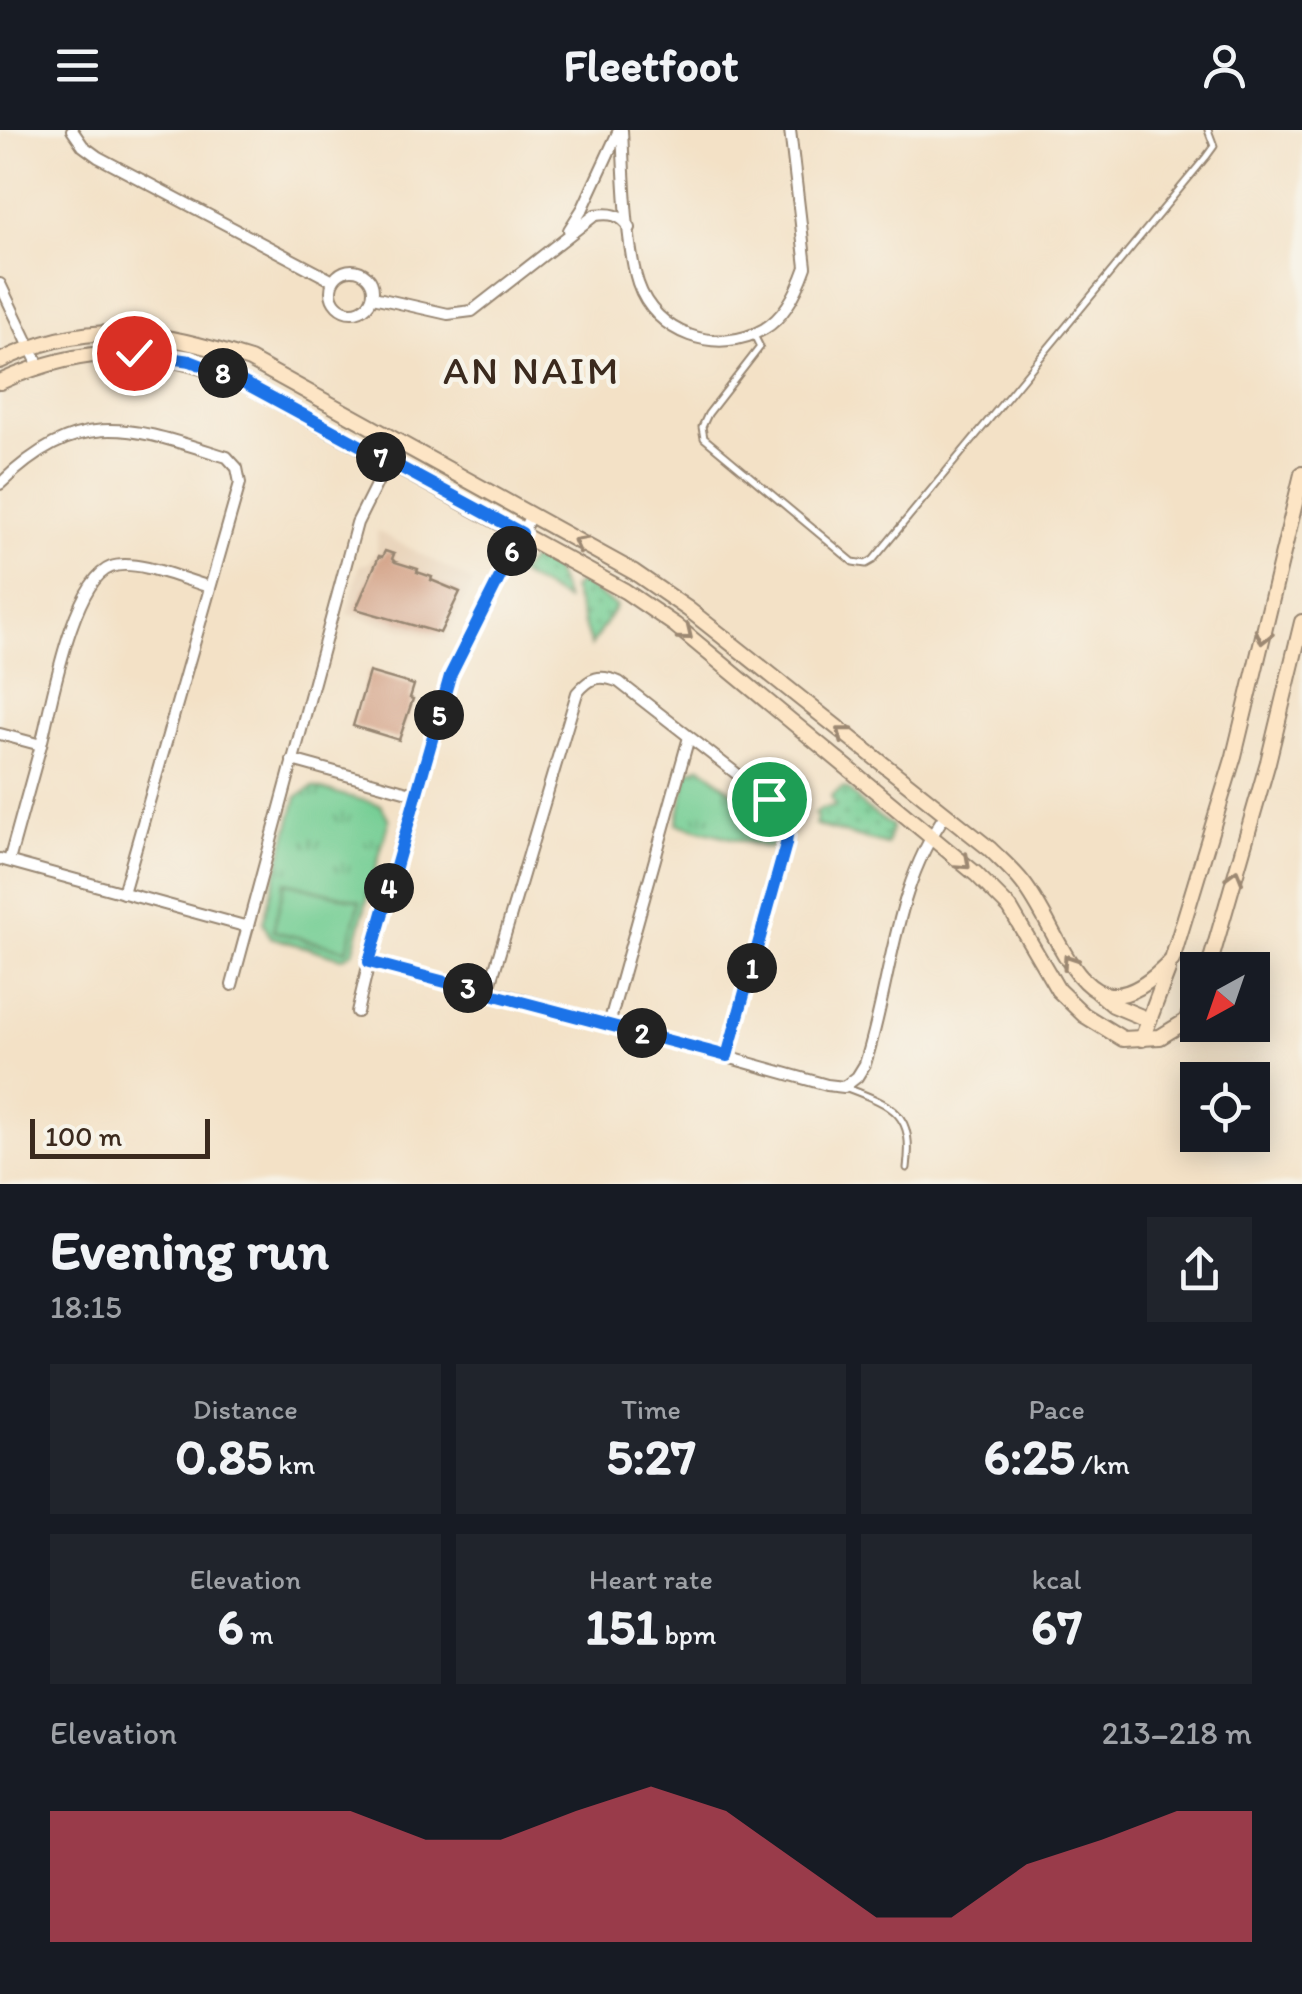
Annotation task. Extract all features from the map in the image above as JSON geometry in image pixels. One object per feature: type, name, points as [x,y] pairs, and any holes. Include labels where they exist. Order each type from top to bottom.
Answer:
[{"type":"main road","points":[[0,361],[53,339],[96,332],[140,332],[197,343],[250,360],[634,572],[688,609],[990,849],[1023,883],[1077,974],[1113,1005],[1149,1020]]},
{"type":"main road","points":[[0,382],[64,359],[134,353],[190,361],[239,380],[522,533],[625,591],[676,625],[931,834],[1010,908],[1058,990],[1084,1015],[1123,1039],[1160,1038],[1180,1025]]},
{"type":"main road","points":[[1142,1039],[1172,960],[1234,756],[1302,474]]},
{"type":"main road","points":[[1213,952],[1268,762],[1302,622]]},
{"type":"main road","points":[[1092,987],[1105,994],[1133,993],[1151,982],[1172,960]]},
{"type":"street","points":[[72,130],[82,146],[98,157],[333,281]]},
{"type":"street","points":[[620,130],[638,284],[654,309],[674,329],[696,340],[726,340],[764,329],[786,309],[799,288],[806,267],[790,130]]},
{"type":"street","points":[[563,240],[583,208],[620,130]]},
{"type":"street","points":[[373,297],[448,314],[472,312],[595,215],[609,213],[622,218],[630,228]]},
{"type":"street","points":[[357,270],[373,283],[373,297],[358,311],[344,310],[332,294],[333,281],[343,271],[357,270]]},
{"type":"street","points":[[0,284],[6,310],[39,366]]},
{"type":"street","points":[[0,484],[31,454],[91,429],[143,431],[227,457],[237,468],[240,482],[122,892]]},
{"type":"street","points":[[232,984],[357,523],[397,443]]},
{"type":"street","points":[[357,1012],[450,676],[530,517]]},
{"type":"street","points":[[210,587],[130,564],[110,567],[94,578],[74,619],[5,860],[248,927]]},
{"type":"street","points":[[488,992],[577,693],[594,677],[605,676],[619,682],[769,799],[788,826],[727,1056]]},
{"type":"street","points":[[0,734],[41,745]]},
{"type":"street","points":[[609,1024],[689,737]]},
{"type":"street","points":[[292,760],[415,794]]},
{"type":"street","points":[[369,962],[844,1087],[858,1077],[864,1064],[892,942],[914,871],[931,834],[946,814]]},
{"type":"lane","points":[[752,332],[760,346],[708,414],[702,427],[704,438],[853,562],[866,564],[1214,146],[1208,130]]},
{"type":"lane","points":[[844,1087],[868,1096],[902,1118],[911,1142],[907,1168]]},
{"type":"shaded area","points":[[377,531],[473,582],[445,640],[347,614],[360,565],[369,563],[377,551]]},
{"type":"green space","points":[[533,558],[552,564],[566,600],[518,574]]},
{"type":"green space","points":[[580,582],[616,606],[591,646],[572,589]]},
{"type":"green space","points":[[701,766],[773,826],[770,848],[677,824],[688,772]]},
{"type":"green space","points":[[313,787],[381,805],[389,820],[353,952],[342,958],[270,937],[263,922],[297,797]]},
{"type":"green space","points":[[843,788],[892,826],[887,845],[815,825],[814,814],[835,807],[831,796]]},
{"type":"green space","points":[[285,882],[360,901],[347,950],[273,931]]},
{"type":"building","points":[[385,551],[394,554],[395,562],[418,569],[431,580],[460,592],[440,633],[356,609],[379,556]]},
{"type":"building","points":[[369,672],[414,685],[399,740],[353,726]]},
{"type":"district","name":"AN NAIM","points":[[532,370]]},
{"type":"route","points":[[134,353],[190,361],[239,380],[522,533],[450,676],[369,962],[727,1056],[786,844],[788,826],[769,799]]}]
